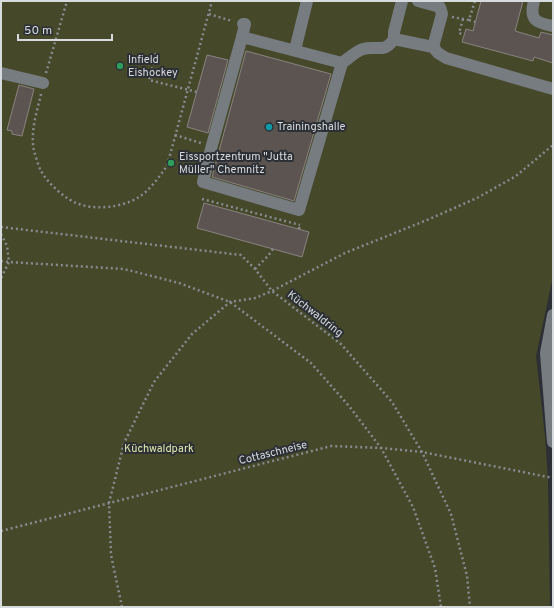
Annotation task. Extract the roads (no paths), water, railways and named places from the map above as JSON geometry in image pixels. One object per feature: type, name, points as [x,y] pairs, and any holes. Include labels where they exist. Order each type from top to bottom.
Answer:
[{"type":"street","points":[[295,50],[308,1]]},
{"type":"street","points":[[243,24],[246,24],[203,182],[299,210],[342,63],[362,49],[386,48],[390,45],[394,39],[394,32],[402,1]]},
{"type":"street","points":[[418,1],[440,7],[442,14],[433,47]]},
{"type":"street","points":[[534,1],[532,14],[534,19],[537,22],[553,26]]},
{"type":"street","points":[[242,37],[342,63]]},
{"type":"street","points":[[394,39],[433,47],[438,54],[446,58],[553,89]]},
{"type":"street","points":[[1,73],[44,83]]},
{"type":"street","points":[[553,315],[546,353],[553,442]]},
{"type":"place","name":"Infield Eishockey","points":[[120,66]]},
{"type":"place","name":"Trainingshalle","points":[[269,127]]},
{"type":"place","name":"Eissportzentrum \"Jutta Müller\" Chemnitz","points":[[171,163]]},
{"type":"park label","name":"Küchwaldpark","points":[[159,449]]}]
